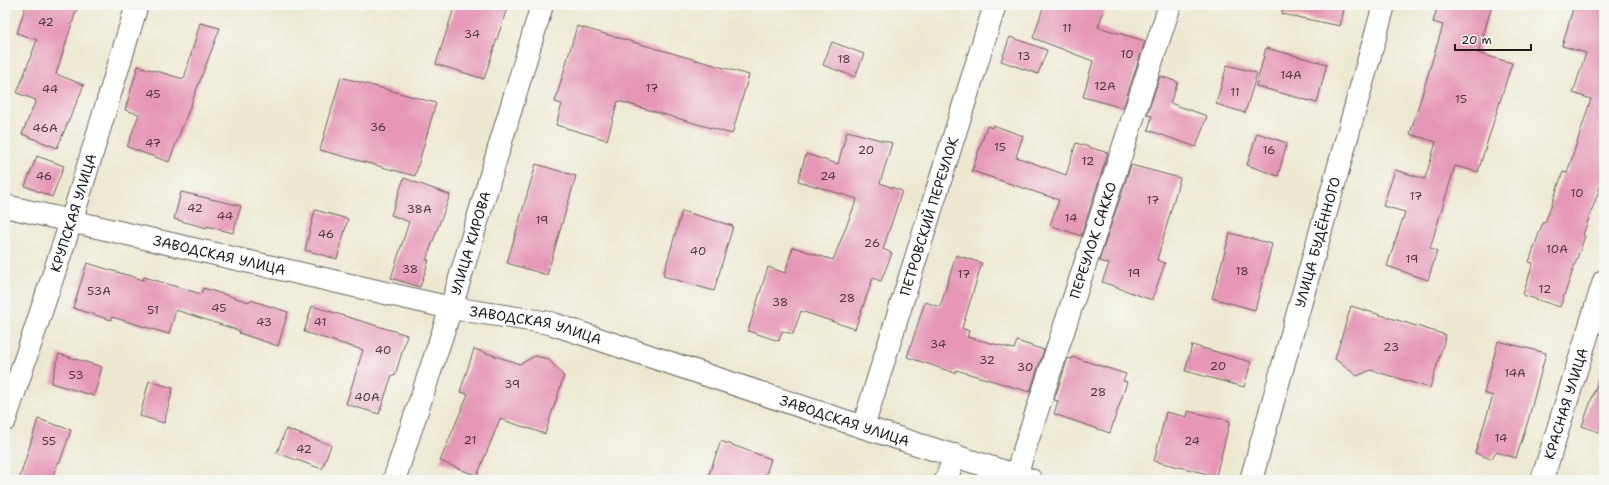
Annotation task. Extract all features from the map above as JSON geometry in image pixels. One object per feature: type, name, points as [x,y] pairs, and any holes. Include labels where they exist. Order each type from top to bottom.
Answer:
[{"type":"street","name":"КРУПСКАЯ УЛИЦА","points":[[5,420],[71,222],[137,5]]},
{"type":"street","name":"УЛИЦА КИРОВА","points":[[394,480],[451,308],[542,5]]},
{"type":"street","name":"ПЕТРОВСКИЙ ПЕРЕУЛОК","points":[[864,427],[995,5]]},
{"type":"street","name":"ПЕРЕУЛОК САККО","points":[[1024,478],[1170,5]]},
{"type":"street","name":"УЛИЦА БУДЁННОГО","points":[[1251,480],[1384,5]]},
{"type":"street","name":"ЗАВОДСКАЯ УЛИЦА","points":[[5,206],[451,308],[550,324],[1024,478]]},
{"type":"street","name":"КРАСНАЯ УЛИЦА","points":[[1542,480],[1604,281]]},
{"type":"street","points":[[946,480],[955,455]]},
{"type":"building","points":[[26,5],[78,5],[56,74],[84,85],[57,148],[22,134],[36,100],[17,93],[37,40],[17,33]]},
{"type":"building","points":[[455,5],[508,5],[484,79],[436,64]]},
{"type":"building","points":[[1044,5],[1106,5],[1098,27],[1145,41],[1123,108],[1083,97],[1093,61],[1033,38]]},
{"type":"building","points":[[1283,5],[1345,5],[1340,26],[1282,14]]},
{"type":"building","points":[[1438,5],[1492,5],[1478,53],[1512,63],[1478,172],[1455,166],[1430,248],[1437,251],[1428,280],[1387,266],[1405,212],[1383,206],[1395,170],[1425,179],[1436,142],[1410,134],[1443,25],[1433,22]]},
{"type":"building","points":[[1574,5],[1604,5],[1604,176],[1560,307],[1523,295],[1533,263],[1529,262],[1563,172],[1567,173],[1591,99],[1573,93],[1586,53],[1562,46]]},
{"type":"building","points":[[200,23],[220,28],[169,162],[127,147],[139,114],[125,110],[138,66],[184,79]]},
{"type":"building","points":[[577,26],[749,75],[732,134],[618,101],[607,140],[556,125],[562,104],[555,102]]},
{"type":"building","points":[[1010,37],[1047,50],[1038,74],[1001,61]]},
{"type":"building","points":[[832,42],[864,54],[855,77],[823,65]]},
{"type":"building","points":[[1266,48],[1327,64],[1317,103],[1256,86]]},
{"type":"building","points":[[1227,65],[1257,73],[1245,113],[1216,104]]},
{"type":"building","points":[[1160,76],[1178,82],[1170,103],[1207,116],[1196,147],[1148,130],[1152,116],[1147,115]]},
{"type":"building","points":[[341,77],[436,103],[415,176],[320,150]]},
{"type":"building","points":[[993,125],[1023,136],[1016,157],[1066,175],[1076,143],[1108,153],[1081,236],[1050,225],[1059,200],[972,171],[987,126],[992,128]]},
{"type":"building","points":[[847,131],[892,143],[880,183],[902,191],[883,249],[892,253],[881,281],[873,278],[855,329],[801,311],[793,334],[782,331],[779,341],[748,331],[768,267],[785,273],[793,247],[833,260],[857,199],[798,181],[806,154],[838,164]]},
{"type":"building","points":[[1257,133],[1287,143],[1278,176],[1247,165]]},
{"type":"building","points":[[37,156],[64,166],[52,197],[25,186]]},
{"type":"building","points":[[536,164],[576,176],[547,275],[507,263]]},
{"type":"building","points":[[1131,165],[1180,178],[1157,260],[1165,263],[1152,300],[1102,282],[1109,264],[1099,261]]},
{"type":"building","points":[[404,178],[450,195],[426,260],[429,260],[420,287],[391,278],[409,222],[391,215]]},
{"type":"building","points":[[181,192],[241,206],[233,233],[174,219]]},
{"type":"building","points":[[315,210],[348,219],[337,259],[305,250]]},
{"type":"building","points":[[682,211],[733,226],[714,291],[663,276]]},
{"type":"building","points":[[1230,233],[1272,244],[1255,310],[1212,298]]},
{"type":"building","points":[[956,255],[982,263],[962,328],[969,331],[967,337],[1014,349],[1017,341],[1044,350],[1030,392],[956,370],[955,373],[907,357],[925,302],[940,307]]},
{"type":"building","points":[[87,263],[143,280],[144,277],[201,294],[203,288],[249,302],[250,300],[288,312],[278,346],[239,333],[240,331],[176,310],[169,334],[112,317],[111,320],[73,308]]},
{"type":"building","points":[[312,306],[407,335],[395,376],[392,375],[379,414],[346,404],[363,350],[304,332]]},
{"type":"building","points":[[1351,306],[1446,335],[1430,388],[1371,370],[1357,376],[1335,359]]},
{"type":"building","points":[[1498,341],[1546,353],[1528,421],[1516,458],[1496,452],[1491,459],[1475,453],[1493,396],[1484,393]]},
{"type":"building","points":[[1192,345],[1251,362],[1244,387],[1185,371]]},
{"type":"building","points":[[474,349],[520,364],[535,356],[548,359],[564,376],[545,434],[500,419],[477,476],[440,461],[468,394],[460,392]]},
{"type":"building","points":[[59,354],[102,367],[94,396],[51,383]]},
{"type":"building","points":[[1073,357],[1126,374],[1123,381],[1127,382],[1110,433],[1054,414],[1058,401],[1054,400],[1068,358],[1072,359]]},
{"type":"building","points":[[1601,373],[1604,373],[1604,434],[1582,426]]},
{"type":"building","points":[[149,381],[173,388],[164,423],[140,416]]},
{"type":"building","points":[[1188,411],[1230,421],[1216,476],[1154,461],[1166,412],[1187,417]]},
{"type":"building","points":[[38,419],[71,430],[60,462],[58,462],[51,480],[19,480]]},
{"type":"building","points":[[286,429],[331,445],[322,469],[277,453]]},
{"type":"building","points":[[721,441],[771,459],[764,480],[707,480]]}]
